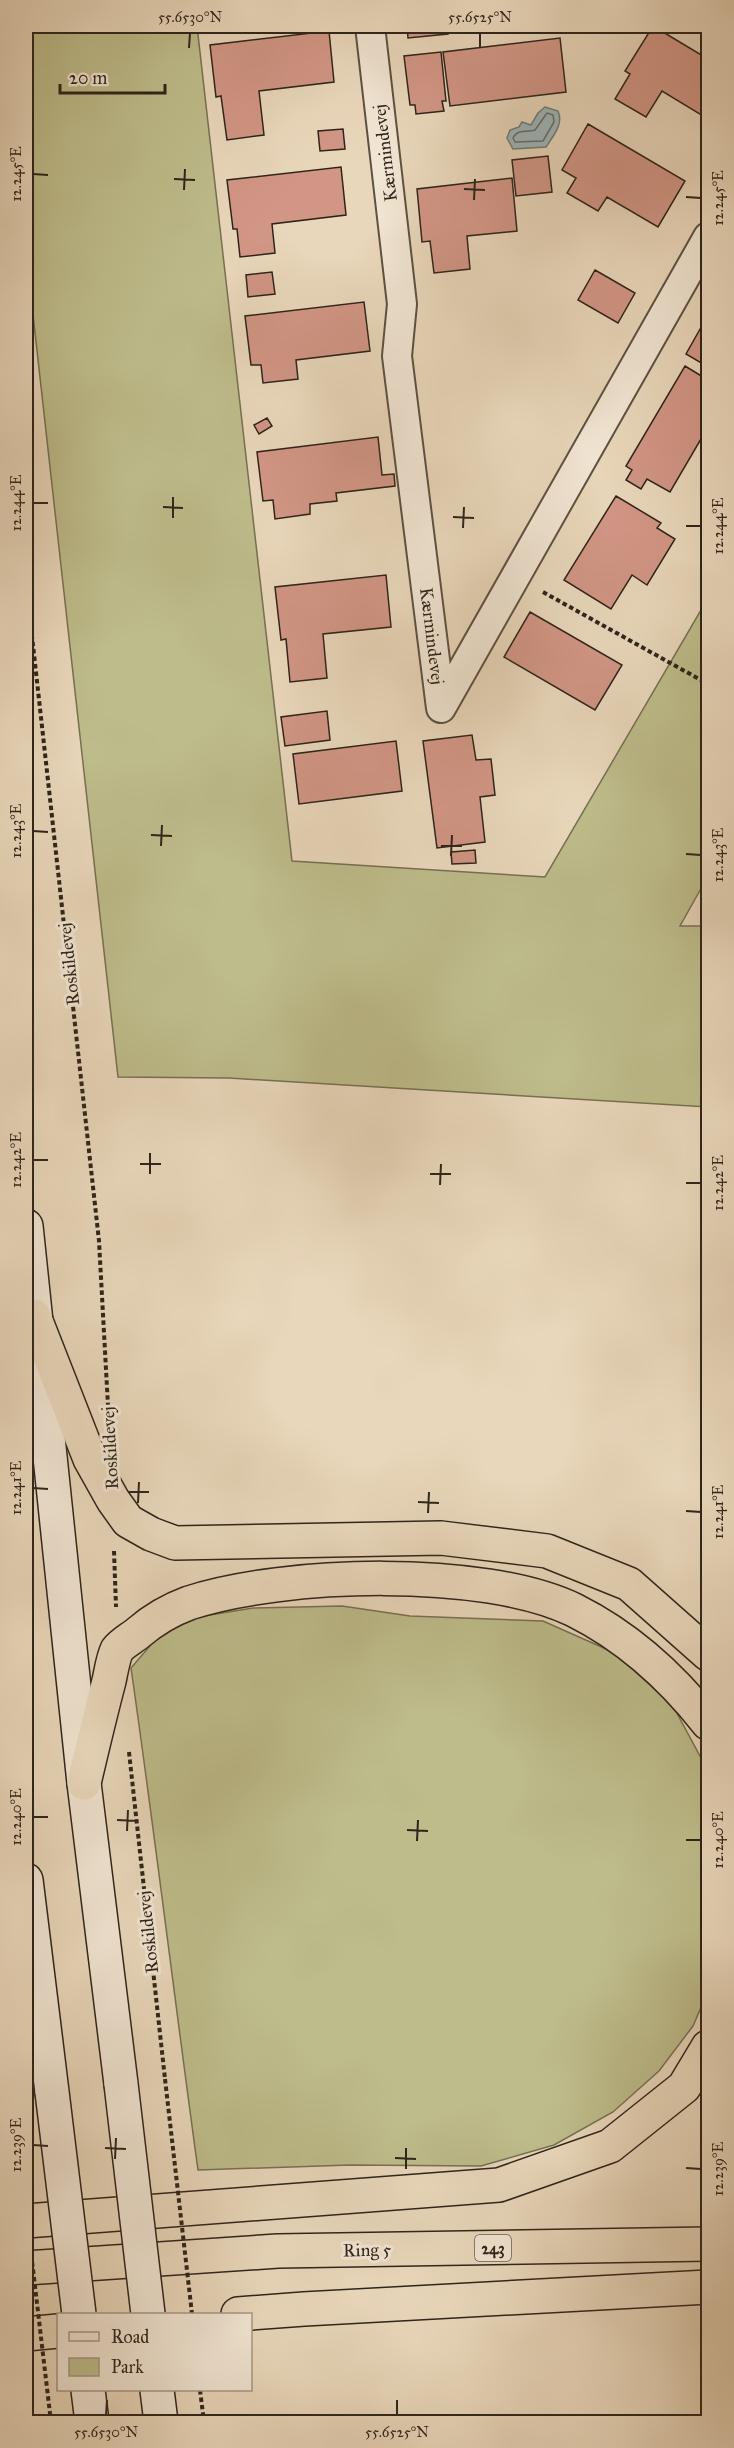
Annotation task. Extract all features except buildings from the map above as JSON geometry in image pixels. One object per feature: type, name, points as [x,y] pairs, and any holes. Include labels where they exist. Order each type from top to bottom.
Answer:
[{"type":"highway","points":[[34,1316],[90,1459],[113,1500],[128,1521],[151,1534],[175,1543],[441,1538],[547,1551],[629,1584],[708,1654]]},
{"type":"highway","points":[[84,1782],[117,1650],[154,1619],[188,1604],[226,1594],[291,1584],[357,1580],[422,1580],[485,1585],[531,1594],[573,1610],[615,1634],[651,1660],[675,1683],[708,1723]]},
{"type":"highway","points":[[26,2221],[498,2185],[610,2146],[684,2087],[708,2047]]},
{"type":"highway","name":"Ring 5","points":[[26,2268],[278,2251],[708,2244]]},
{"type":"highway","points":[[251,2313],[708,2287]]},
{"type":"highway","points":[[26,2334],[57,2331]]},
{"type":"main road","points":[[26,1226],[84,1782],[148,2313]]},
{"type":"main road","points":[[26,1880],[79,2313]]},
{"type":"main road","points":[[88,2391],[92,2422]]},
{"type":"main road","points":[[157,2391],[161,2422]]},
{"type":"street","name":"Kærmindevej","points":[[370,26],[402,304],[397,356],[441,708],[708,237]]},
{"type":"path","points":[[516,577],[708,684]]},
{"type":"path","name":"Roskildevej","points":[[26,582],[99,1241],[108,1418]]},
{"type":"path","name":"Roskildevej","points":[[113,1500],[117,1650]]},
{"type":"path","name":"Roskildevej","points":[[128,1745],[192,2313]]},
{"type":"path","points":[[26,2210],[51,2422]]},
{"type":"path","points":[[200,2391],[204,2422]]},
{"type":"green space","points":[[26,26],[197,26],[292,861],[545,877],[708,598],[708,876],[680,926],[708,926],[708,1107],[229,1078],[118,1077],[26,252]]},
{"type":"green space","points":[[342,1606],[410,1616],[543,1621],[615,1653],[673,1706],[708,1771],[708,1991],[693,2026],[659,2071],[613,2112],[554,2145],[481,2166],[350,2165],[198,2170],[131,1668],[155,1640],[191,1618],[253,1608]]},
{"type":"water","points":[[545,107],[558,111],[560,121],[546,147],[513,149],[507,138],[510,130],[519,127],[522,122],[531,125],[538,113]]}]
